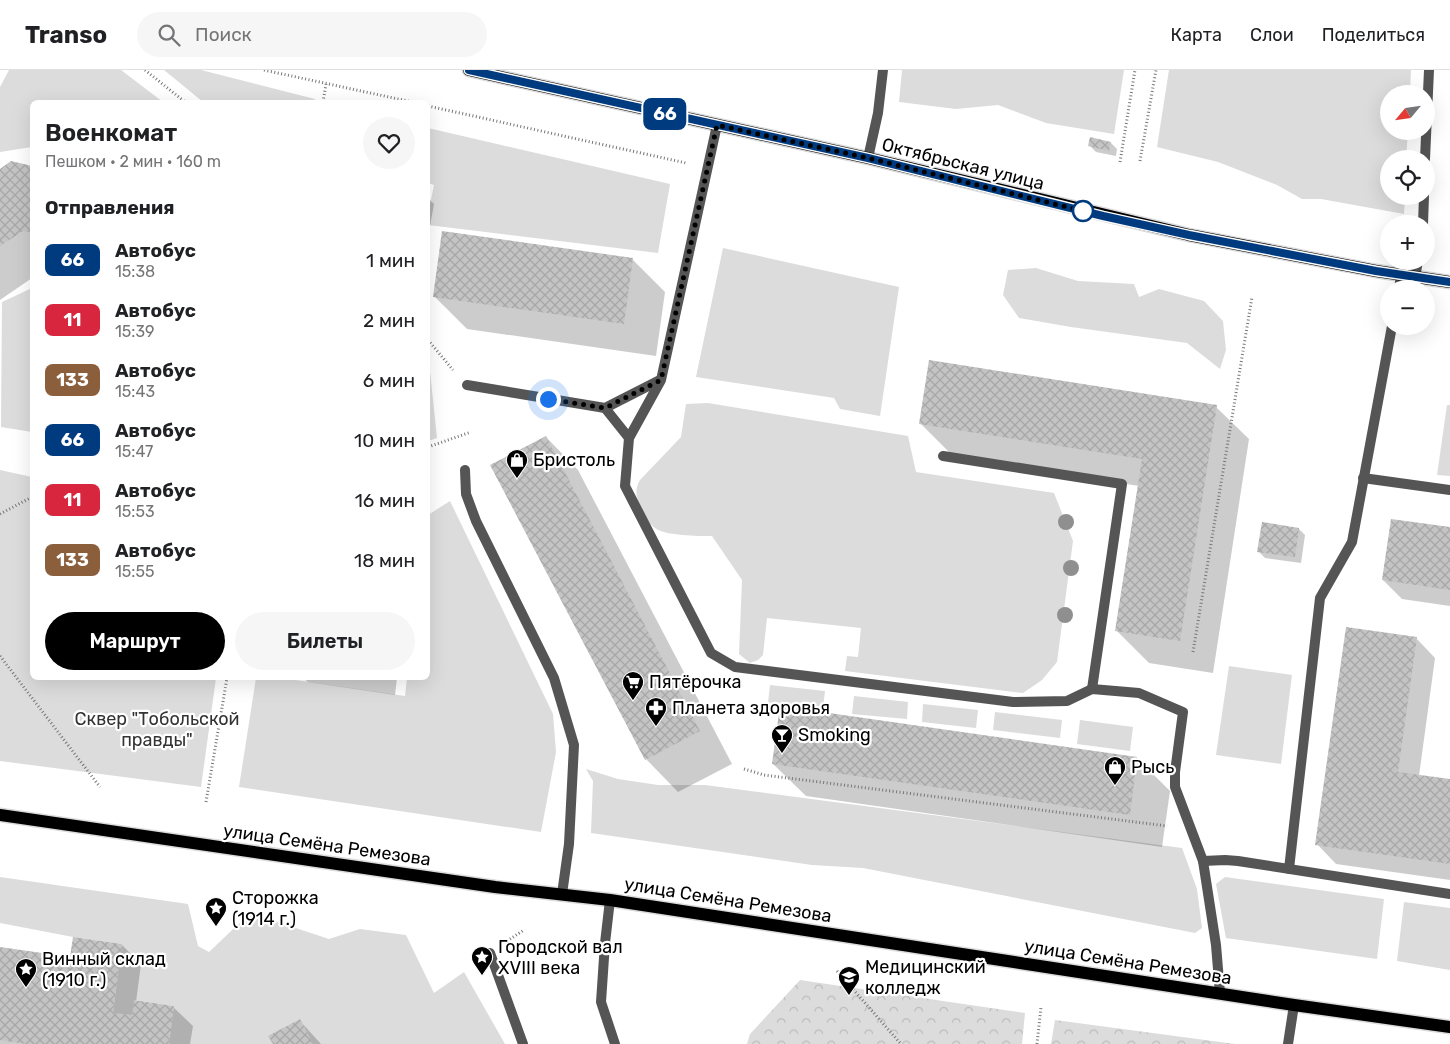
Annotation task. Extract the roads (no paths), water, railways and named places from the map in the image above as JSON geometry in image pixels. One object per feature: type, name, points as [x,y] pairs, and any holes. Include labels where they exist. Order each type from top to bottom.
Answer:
[{"type":"main road","name":"Октябрьская улица","points":[[469,70],[868,158],[1103,216],[1189,235],[1401,275],[1450,282]]},
{"type":"main road","name":"улица Семёна Ремезова","points":[[0,815],[495,887],[610,900],[1294,1005],[1450,1027]]},
{"type":"street","points":[[868,158],[878,114],[883,70]]},
{"type":"street","points":[[1425,150],[1429,70]]},
{"type":"street","points":[[717,125],[661,380],[629,438],[625,486],[711,654],[735,667],[1013,702],[1067,702],[1092,689],[1139,693],[1183,712],[1175,772],[1175,787],[1203,861],[1216,945],[1220,993]]},
{"type":"street","points":[[1415,277],[1416,270]]},
{"type":"street","points":[[1400,280],[1401,275]]},
{"type":"street","points":[[1289,869],[1320,598],[1352,542],[1390,335]]},
{"type":"street","points":[[467,385],[605,408],[661,380]]},
{"type":"street","points":[[605,408],[629,438]]},
{"type":"street","points":[[943,456],[1122,484],[1092,689]]},
{"type":"street","points":[[465,470],[466,494],[476,521],[554,678],[574,745],[568,844],[562,894]]},
{"type":"street","points":[[1364,478],[1450,490]]},
{"type":"street","points":[[1203,861],[1225,860],[1450,894]]},
{"type":"street","points":[[610,900],[601,1002],[616,1044]]},
{"type":"street","points":[[490,953],[523,1044]]},
{"type":"street","points":[[1288,1044],[1294,1005]]},
{"type":"place","name":"Бристоль","points":[[517,479]]},
{"type":"place","name":"Пятёрочка","points":[[633,701]]},
{"type":"place","name":"Планета здоровья","points":[[656,727]]},
{"type":"place","name":"Smoking","points":[[782,754]]},
{"type":"place","name":"Рысь","points":[[1115,786]]},
{"type":"place","name":"Сторожка (1914 г.)","points":[[216,927]]},
{"type":"place","name":"Городской вал XVIII века","points":[[482,976]]},
{"type":"place","name":"Винный склад (1910 г.)","points":[[26,988]]},
{"type":"place","name":"Медицинский колледж","points":[[849,996]]},
{"type":"park label","name":"Сквер \"Тобольской правды\"","points":[[157,730]]}]
